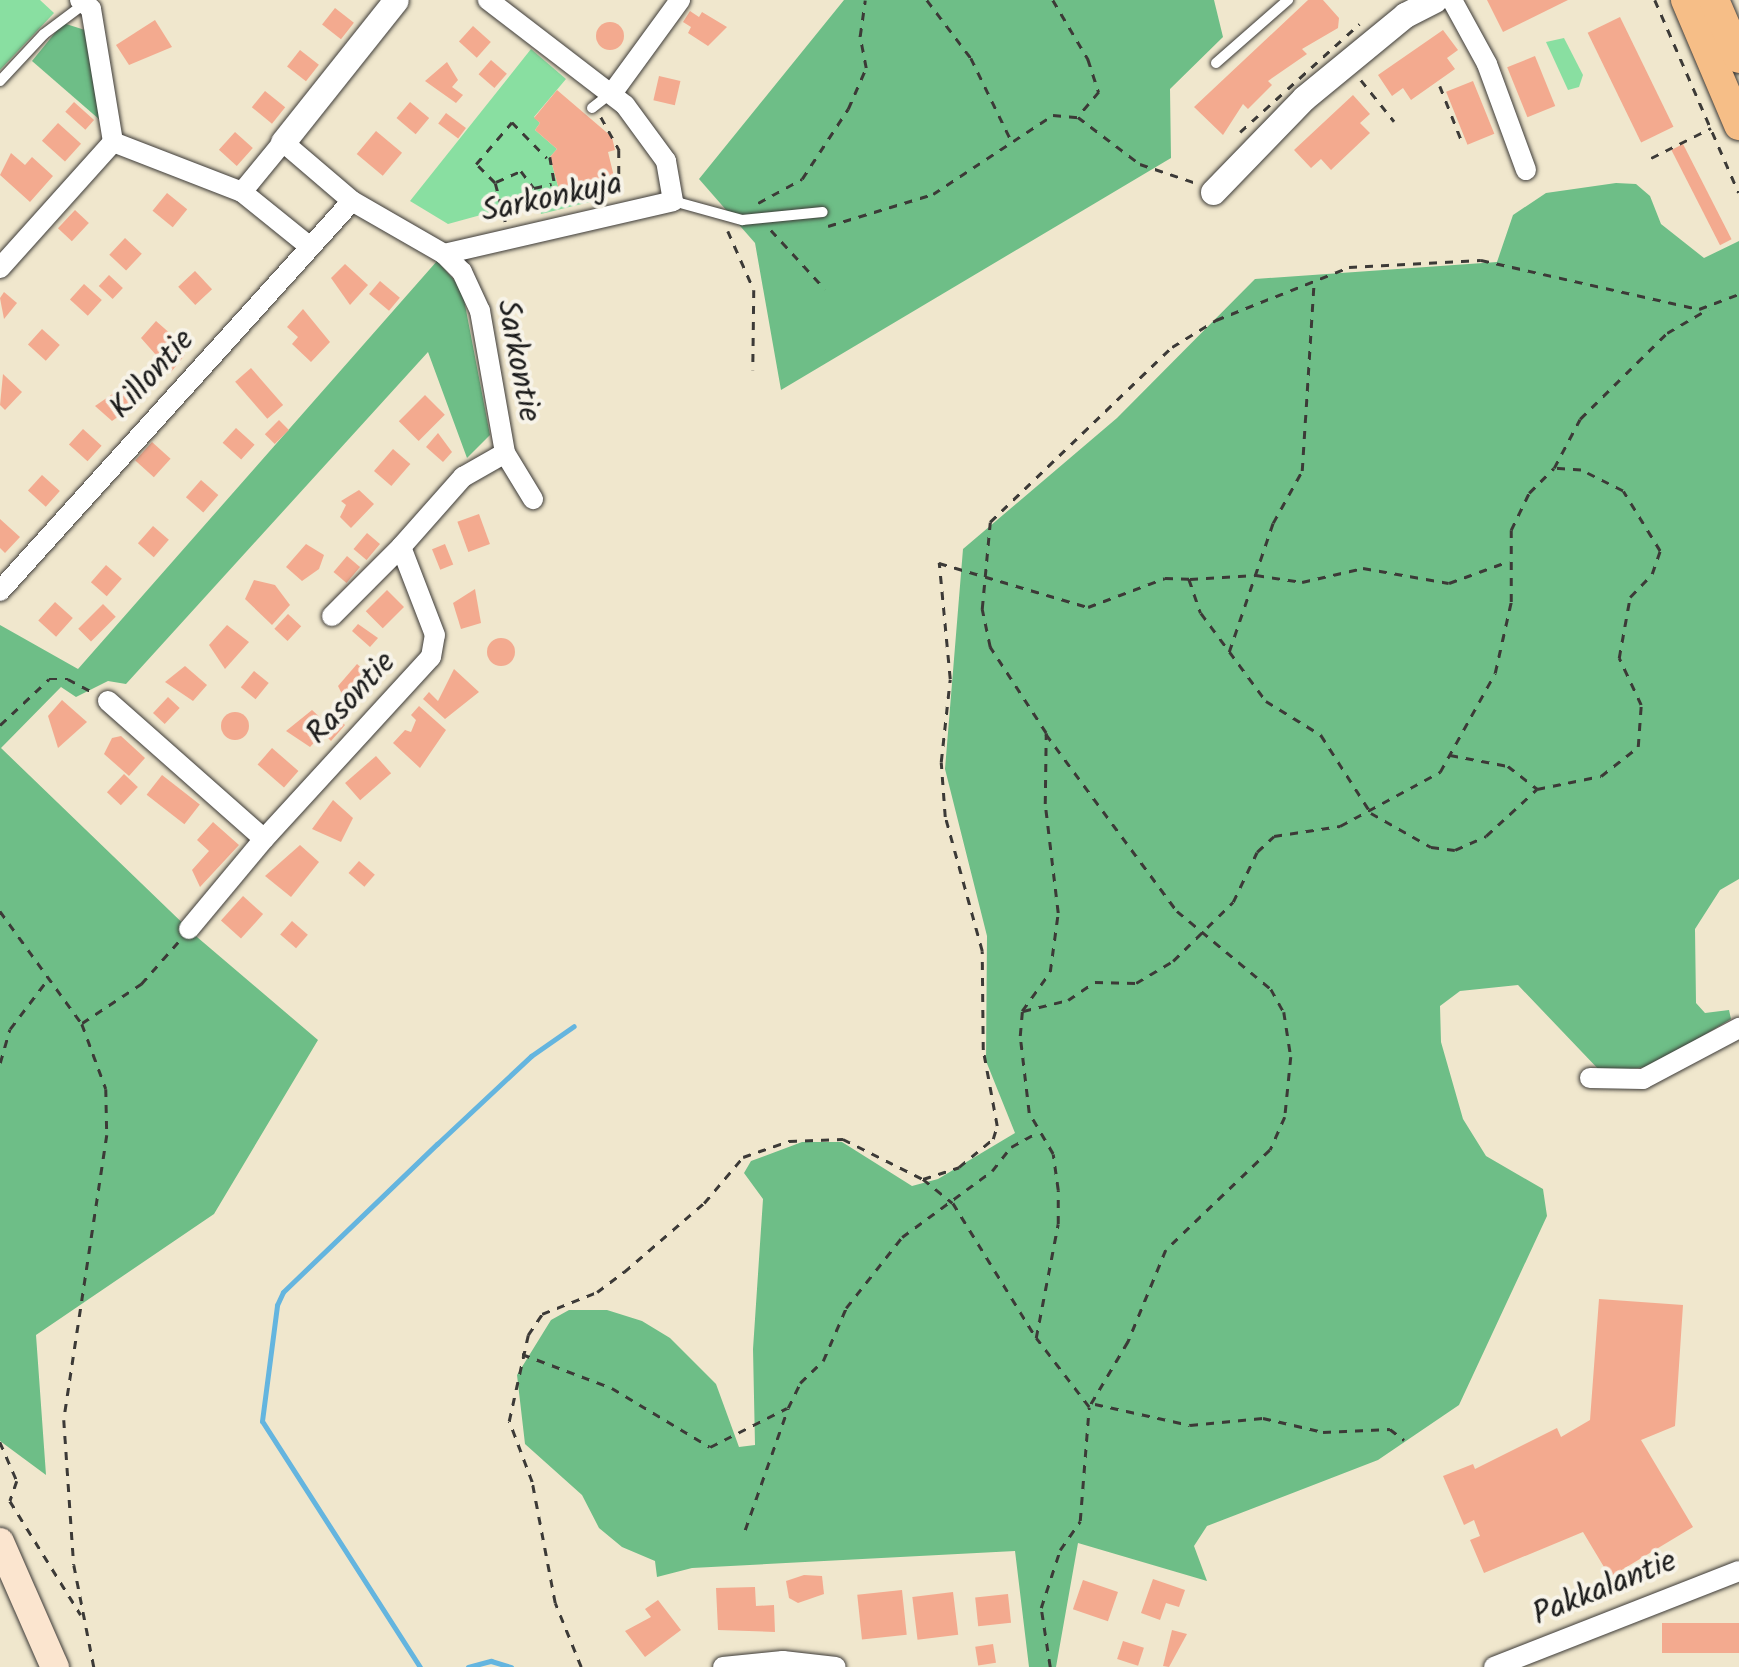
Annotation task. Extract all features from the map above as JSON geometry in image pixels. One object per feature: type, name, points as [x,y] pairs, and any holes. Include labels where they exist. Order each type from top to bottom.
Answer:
[{"type":"main road","points":[[1686,0],[1725,126]]},
{"type":"main road","points":[[1714,0],[1739,58]]},
{"type":"main road","points":[[0,1542],[55,1667]]},
{"type":"street","points":[[242,192],[396,0]]},
{"type":"street","points":[[488,0],[613,92],[666,161],[673,201]]},
{"type":"street","points":[[613,92],[680,0]]},
{"type":"street","points":[[1218,188],[1304,98],[1400,8],[1434,0]]},
{"type":"street","points":[[1452,0],[1487,64],[1526,170]]},
{"type":"street","points":[[91,3],[114,142]]},
{"type":"street","points":[[114,142],[242,192],[309,246]]},
{"type":"street","points":[[0,268],[114,142]]},
{"type":"street","name":"Sarkontie","points":[[284,142],[352,201],[444,254],[462,272],[480,312],[505,453],[533,498]]},
{"type":"street","name":"Killontie","points":[[0,590],[352,201]]},
{"type":"street","name":"Sarkonkuja","points":[[444,254],[673,201]]},
{"type":"street","points":[[332,616],[463,477],[505,453]]},
{"type":"street","name":"Rasontie","points":[[189,929],[264,839],[431,657],[435,635],[401,547]]},
{"type":"street","points":[[108,701],[264,839]]},
{"type":"street","points":[[1590,1078],[1643,1079],[1739,1028]]},
{"type":"street","name":"Pakkalantie","points":[[1494,1667],[1543,1656],[1739,1571]]},
{"type":"street","points":[[723,1667],[783,1661],[836,1667]]},
{"type":"lane","points":[[1216,63],[1288,0]]},
{"type":"lane","points":[[0,81],[44,34],[91,3]]},
{"type":"lane","points":[[592,108],[613,92]]},
{"type":"lane","points":[[673,201],[714,216],[742,220],[823,212]]},
{"type":"path","points":[[825,289],[772,231],[742,220],[764,197],[802,179],[848,109],[866,68],[860,36],[866,0]]},
{"type":"path","points":[[927,0],[971,58],[1010,138]]},
{"type":"path","points":[[1054,0],[1088,58],[1099,92],[1078,117]]},
{"type":"path","points":[[1655,0],[1725,126],[1739,193]]},
{"type":"path","points":[[1358,77],[1394,122]]},
{"type":"path","points":[[1440,86],[1463,144]]},
{"type":"path","points":[[592,108],[610,125],[619,150],[620,185],[608,197],[607,219]]},
{"type":"path","points":[[799,215],[824,227],[884,214],[933,194],[1010,138],[1053,115],[1078,117],[1140,164],[1218,188]]},
{"type":"path","points":[[502,210],[495,183],[476,164],[512,122],[548,158],[558,204],[608,197]]},
{"type":"path","points":[[1651,158],[1725,126]]},
{"type":"path","points":[[495,183],[521,172],[534,188],[553,184]]},
{"type":"path","points":[[580,198],[582,192]]},
{"type":"path","points":[[714,216],[737,240],[750,270],[753,370]]},
{"type":"path","points":[[1089,1407],[1128,1342],[1166,1250],[1270,1150],[1284,1116],[1290,1056],[1284,1012],[1248,964],[1198,933],[1046,733],[990,646],[982,609],[990,522],[1132,382],[1216,320],[1349,267],[1481,260],[1710,308]]},
{"type":"path","points":[[1228,654],[1273,523],[1302,471],[1314,280]]},
{"type":"path","points":[[1022,1012],[1068,1000],[1095,982],[1136,983],[1172,961],[1234,902],[1257,852],[1274,836],[1340,826],[1440,772],[1495,673],[1511,602],[1510,561],[1517,518],[1554,468],[1580,419],[1667,333],[1739,294]]},
{"type":"path","points":[[1189,579],[1200,613],[1228,654],[1266,701],[1322,735],[1370,813],[1431,848],[1455,850],[1486,836],[1536,790],[1601,776],[1638,748],[1642,705],[1619,658],[1630,597],[1652,574],[1660,552],[1623,491],[1581,470],[1554,468]]},
{"type":"path","points":[[923,1178],[959,1167],[993,1139],[998,1126],[982,1050],[982,951],[945,817],[941,762],[950,680],[939,563],[984,581],[1088,606],[1165,578],[1256,575],[1302,582],[1364,568],[1449,583],[1510,561]]},
{"type":"path","points":[[0,725],[49,679],[68,679],[108,701]]},
{"type":"path","points":[[1036,1338],[1058,1224],[1053,1154],[1030,1113],[1030,1077],[1021,1056],[1022,1012],[1050,972],[1058,945],[1046,733]]},
{"type":"path","points":[[1448,755],[1508,766],[1536,790]]},
{"type":"path","points":[[0,911],[82,1024],[103,1067],[107,1135],[64,1420],[81,1616],[94,1667]]},
{"type":"path","points":[[82,1024],[141,984],[189,929]]},
{"type":"path","points":[[0,1063],[10,1028],[49,978]]},
{"type":"path","points":[[745,1530],[788,1408],[800,1383],[823,1360],[846,1308],[902,1237],[954,1203],[1010,1147],[1040,1131]]},
{"type":"path","points":[[581,1667],[555,1603],[532,1482],[508,1421],[522,1354],[542,1314],[597,1292],[624,1272],[704,1202],[744,1157],[789,1142],[843,1139],[923,1178],[954,1203],[1036,1338],[1089,1407],[1080,1522],[1060,1550],[1041,1608],[1050,1667]]},
{"type":"path","points":[[522,1354],[612,1388],[710,1447],[788,1408]]},
{"type":"path","points":[[1094,1403],[1190,1425],[1263,1418],[1323,1432],[1390,1429],[1404,1440]]},
{"type":"path","points":[[0,1442],[18,1481],[10,1500],[81,1616]]},
{"type":"green space","points":[[0,0],[40,0],[54,13],[0,70]]},
{"type":"green space","points":[[844,0],[1214,0],[1223,37],[1170,89],[1171,158],[781,390],[755,243],[699,179]]},
{"type":"green space","points":[[63,23],[88,31],[100,120],[32,61]]},
{"type":"green space","points":[[1564,38],[1583,75],[1579,87],[1568,90],[1546,42]]},
{"type":"green space","points":[[531,49],[566,79],[534,117],[540,123],[535,130],[557,149],[550,157],[561,197],[582,192],[602,199],[541,214],[536,200],[448,224],[410,201]]},
{"type":"green space","points":[[1636,184],[1650,196],[1661,224],[1704,258],[1739,241],[1739,879],[1720,890],[1695,929],[1696,1003],[1705,1013],[1729,1010],[1731,1019],[1652,1066],[1602,1073],[1518,985],[1460,991],[1440,1006],[1441,1042],[1463,1119],[1486,1156],[1543,1189],[1547,1216],[1459,1405],[1378,1460],[1207,1526],[1194,1546],[1207,1581],[1078,1543],[1056,1667],[1029,1667],[1015,1551],[692,1568],[657,1577],[655,1561],[622,1547],[599,1528],[582,1495],[525,1444],[517,1375],[551,1320],[569,1310],[607,1310],[642,1321],[670,1338],[716,1384],[739,1447],[755,1445],[753,1349],[763,1199],[744,1173],[751,1161],[802,1142],[842,1142],[912,1186],[938,1179],[1015,1133],[986,1061],[987,936],[945,769],[963,549],[1117,418],[1255,279],[1497,262],[1513,215],[1546,193]]},
{"type":"green space","points":[[437,261],[462,289],[490,435],[467,458],[428,352],[126,684],[108,681],[76,697],[61,687],[1,748],[197,937],[318,1040],[214,1214],[36,1335],[46,1475],[0,1441],[0,625],[78,669]]},
{"type":"building","points":[[1308,0],[1323,0],[1339,18],[1338,28],[1302,49],[1307,54],[1268,81],[1272,85],[1248,109],[1243,104],[1223,135],[1194,107]]},
{"type":"building","points":[[1487,0],[1568,0],[1503,32]]},
{"type":"building","points":[[335,8],[354,23],[341,39],[322,25]]},
{"type":"building","points":[[690,11],[699,17],[702,12],[727,27],[708,46],[688,33],[691,27],[683,22]]},
{"type":"building","points":[[1620,17],[1673,127],[1641,142],[1588,33]]},
{"type":"building","points":[[155,20],[172,47],[129,65],[116,45]]},
{"type":"building","points":[[610,22],[620,26],[624,36],[620,46],[610,50],[600,46],[596,36],[600,26]]},
{"type":"building","points":[[473,26],[491,42],[477,58],[459,42]]},
{"type":"building","points":[[1443,30],[1458,50],[1447,58],[1455,69],[1411,100],[1403,88],[1392,96],[1378,75]]},
{"type":"building","points":[[300,50],[319,65],[306,81],[287,67]]},
{"type":"building","points":[[1535,56],[1555,106],[1527,117],[1507,67]]},
{"type":"building","points":[[491,60],[507,74],[494,88],[479,74]]},
{"type":"building","points":[[447,62],[458,80],[452,87],[463,95],[456,103],[425,81]]},
{"type":"building","points":[[659,76],[680,81],[675,105],[653,100]]},
{"type":"building","points":[[1473,81],[1494,134],[1467,145],[1446,92]]},
{"type":"building","points":[[557,90],[612,137],[615,150],[608,152],[616,185],[600,188],[601,194],[561,197],[550,157],[557,149],[535,130],[540,123],[534,118]]},
{"type":"building","points":[[265,91],[285,107],[272,124],[252,107]]},
{"type":"building","points":[[1353,95],[1370,114],[1360,123],[1370,133],[1331,170],[1321,159],[1311,168],[1294,150]]},
{"type":"building","points":[[74,102],[94,120],[85,130],[65,112]]},
{"type":"building","points":[[410,102],[429,118],[416,134],[397,118]]},
{"type":"building","points":[[446,113],[466,128],[458,138],[438,123]]},
{"type":"building","points":[[58,123],[81,144],[65,162],[42,141]]},
{"type":"building","points":[[376,131],[402,153],[383,176],[357,154]]},
{"type":"building","points":[[235,132],[253,148],[237,166],[219,150]]},
{"type":"building","points":[[1683,144],[1732,239],[1720,245],[1671,150]]},
{"type":"building","points":[[11,153],[25,165],[32,157],[53,176],[30,202],[0,175]]},
{"type":"building","points":[[167,193],[187,209],[173,227],[153,211]]},
{"type":"building","points":[[75,210],[89,223],[72,241],[58,228]]},
{"type":"building","points":[[125,238],[142,254],[126,271],[109,255]]},
{"type":"building","points":[[345,264],[368,285],[350,305],[331,278]]},
{"type":"building","points":[[195,271],[212,289],[195,305],[178,287]]},
{"type":"building","points":[[109,275],[123,288],[113,299],[99,286]]},
{"type":"building","points":[[380,281],[400,298],[389,311],[369,294]]},
{"type":"building","points":[[84,284],[102,300],[88,316],[70,300]]},
{"type":"building","points":[[4,292],[17,303],[4,319],[0,298]]},
{"type":"building","points":[[303,309],[330,342],[311,362],[292,344],[298,337],[287,327]]},
{"type":"building","points":[[156,321],[181,343],[177,348],[185,355],[171,372],[141,338]]},
{"type":"building","points":[[42,329],[60,345],[46,361],[28,345]]},
{"type":"building","points":[[251,368],[283,405],[267,419],[235,382]]},
{"type":"building","points":[[3,374],[22,392],[5,410],[0,405]]},
{"type":"building","points":[[127,384],[143,399],[112,421],[95,406]]},
{"type":"building","points":[[425,395],[445,415],[419,441],[399,421]]},
{"type":"building","points":[[279,420],[289,430],[275,444],[265,434]]},
{"type":"building","points":[[236,428],[255,445],[241,460],[223,443]]},
{"type":"building","points":[[83,429],[102,446],[88,461],[69,445]]},
{"type":"building","points":[[438,433],[452,452],[443,462],[426,447]]},
{"type":"building","points":[[152,442],[171,459],[154,477],[135,461]]},
{"type":"building","points":[[393,449],[410,464],[391,486],[374,471]]},
{"type":"building","points":[[42,475],[60,491],[46,507],[28,491]]},
{"type":"building","points":[[201,480],[218,495],[203,512],[186,497]]},
{"type":"building","points":[[359,490],[374,504],[351,528],[340,517],[346,505],[341,501]]},
{"type":"building","points":[[479,514],[490,544],[468,552],[457,522]]},
{"type":"building","points":[[0,519],[20,537],[5,553],[0,548]]},
{"type":"building","points":[[153,526],[169,540],[154,557],[138,543]]},
{"type":"building","points":[[367,533],[380,544],[367,560],[354,549]]},
{"type":"building","points":[[306,544],[324,555],[319,569],[302,581],[286,567]]},
{"type":"building","points":[[445,544],[453,564],[440,570],[432,549]]},
{"type":"building","points":[[347,556],[360,567],[347,583],[334,572]]},
{"type":"building","points":[[106,565],[122,579],[107,596],[91,582]]},
{"type":"building","points":[[254,580],[275,585],[290,605],[272,625],[245,599]]},
{"type":"building","points":[[475,589],[481,623],[461,629],[453,603]]},
{"type":"building","points":[[387,590],[404,607],[383,628],[366,611]]},
{"type":"building","points":[[55,602],[73,618],[56,637],[38,621]]},
{"type":"building","points":[[103,604],[116,617],[91,641],[78,629]]},
{"type":"building","points":[[288,614],[301,626],[288,641],[274,629]]},
{"type":"building","points":[[358,624],[378,638],[370,647],[352,631]]},
{"type":"building","points":[[227,625],[249,642],[225,669],[209,645]]},
{"type":"building","points":[[501,638],[511,642],[515,652],[511,662],[501,666],[491,662],[487,652],[491,642]]},
{"type":"building","points":[[357,664],[373,678],[371,688],[345,700],[338,686]]},
{"type":"building","points":[[185,666],[207,685],[193,701],[165,682]]},
{"type":"building","points":[[454,669],[479,692],[445,719],[423,699],[429,692],[438,701]]},
{"type":"building","points":[[254,671],[269,683],[256,699],[241,687]]},
{"type":"building","points":[[168,697],[180,708],[165,724],[153,713]]},
{"type":"building","points":[[62,700],[87,722],[58,748],[48,716]]},
{"type":"building","points":[[419,706],[446,730],[420,768],[393,743],[405,730],[411,732],[416,720],[411,715]]},
{"type":"building","points":[[312,710],[323,720],[330,712],[345,725],[331,741],[323,733],[310,747],[286,731]]},
{"type":"building","points":[[235,712],[245,716],[249,726],[245,736],[235,740],[225,736],[221,726],[225,716]]},
{"type":"building","points":[[121,736],[145,758],[129,776],[104,754],[112,738]]},
{"type":"building","points":[[272,748],[298,771],[284,788],[258,765]]},
{"type":"building","points":[[376,756],[391,773],[360,800],[345,783]]},
{"type":"building","points":[[124,774],[138,787],[121,805],[107,792]]},
{"type":"building","points":[[162,775],[200,805],[184,824],[147,795]]},
{"type":"building","points":[[333,800],[353,818],[341,842],[312,829]]},
{"type":"building","points":[[213,822],[239,845],[200,887],[192,870],[209,851],[197,840]]},
{"type":"building","points":[[300,845],[319,862],[291,897],[265,876]]},
{"type":"building","points":[[359,861],[375,875],[364,887],[349,873]]},
{"type":"building","points":[[243,896],[263,914],[241,939],[221,921]]},
{"type":"building","points":[[292,921],[308,935],[296,948],[280,935]]},
{"type":"building","points":[[1599,1299],[1683,1305],[1675,1426],[1641,1440],[1693,1527],[1610,1577],[1583,1532],[1484,1573],[1470,1540],[1480,1536],[1474,1520],[1464,1525],[1443,1476],[1473,1464],[1475,1469],[1557,1428],[1561,1437],[1590,1420]]},
{"type":"building","points":[[804,1575],[822,1576],[824,1594],[798,1603],[789,1598],[786,1581]]},
{"type":"building","points":[[1153,1579],[1185,1590],[1179,1607],[1166,1603],[1160,1620],[1141,1613]]},
{"type":"building","points":[[1083,1580],[1118,1592],[1108,1621],[1073,1609]]},
{"type":"building","points":[[755,1587],[756,1606],[774,1605],[775,1632],[718,1630],[716,1588]]},
{"type":"building","points":[[902,1590],[907,1635],[862,1639],[857,1595]]},
{"type":"building","points":[[953,1592],[958,1635],[918,1640],[912,1597]]},
{"type":"building","points":[[1008,1594],[1011,1623],[978,1626],[975,1597]]},
{"type":"building","points":[[658,1600],[681,1630],[645,1657],[625,1631],[651,1617],[645,1609]]},
{"type":"building","points":[[1662,1623],[1739,1623],[1739,1653],[1662,1653]]},
{"type":"building","points":[[1172,1630],[1187,1634],[1169,1667],[1163,1666]]},
{"type":"building","points":[[1123,1641],[1144,1648],[1138,1666],[1117,1659]]},
{"type":"building","points":[[993,1644],[996,1663],[978,1666],[975,1647]]},
{"type":"waterway","points":[[420,1667],[262,1421],[277,1305],[283,1292],[437,1144],[531,1056],[574,1026]]},
{"type":"waterway","points":[[468,1667],[491,1661],[511,1667]]}]
